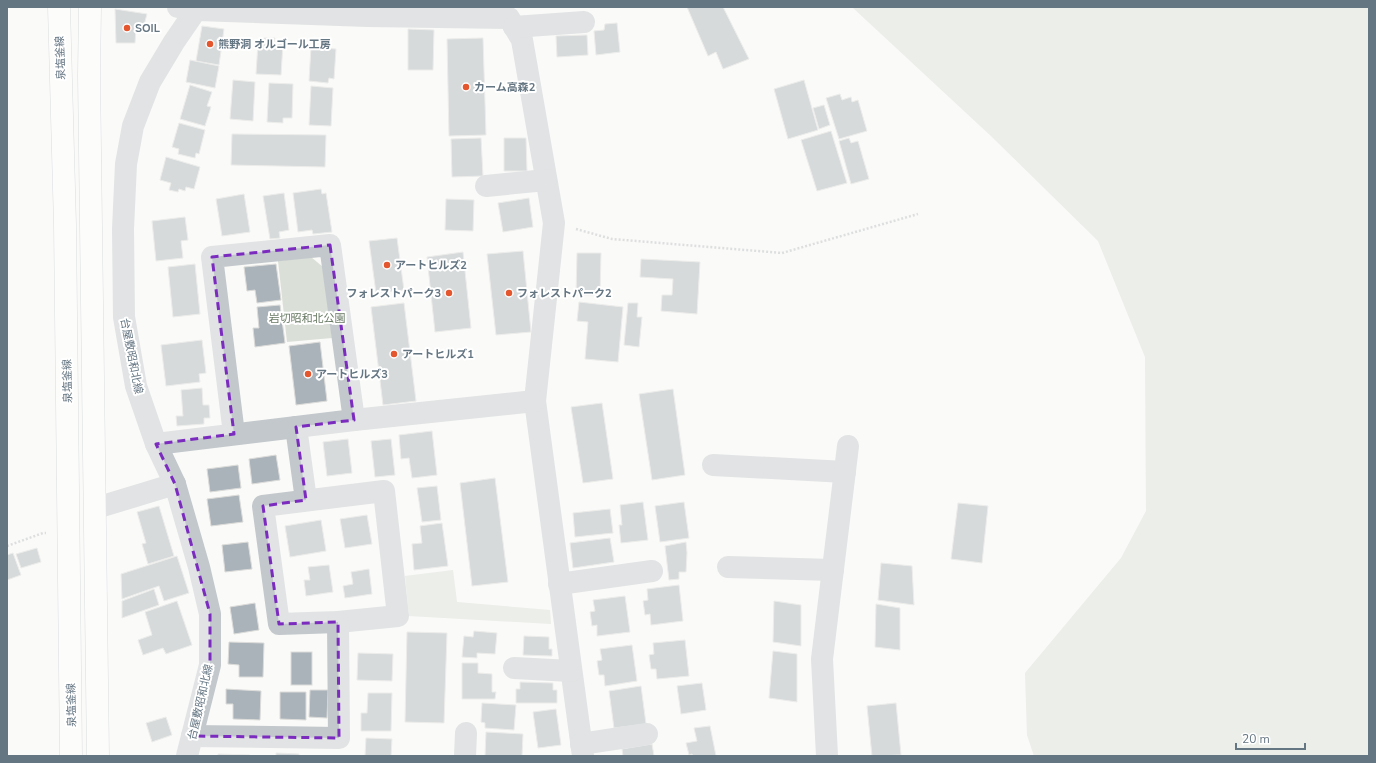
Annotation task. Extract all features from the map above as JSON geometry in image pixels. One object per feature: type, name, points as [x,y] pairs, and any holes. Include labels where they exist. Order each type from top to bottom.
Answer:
[{"type":"main road","name":"泉塩釜線","points":[[59,7],[65,225],[71,756]]},
{"type":"main road","points":[[90,7],[89,75],[96,508],[98,756]]},
{"type":"street","points":[[191,8],[454,13],[509,18],[522,40],[554,223],[535,401],[582,750],[647,734]]},
{"type":"street","name":"台屋敷昭和北線","points":[[189,746],[210,665],[210,614],[199,567],[175,484],[156,444],[136,386],[124,317],[123,229],[126,164],[133,126],[150,82],[174,42],[191,8]]},
{"type":"street","points":[[514,27],[584,22]]},
{"type":"street","points":[[486,186],[546,180]]},
{"type":"street","points":[[234,434],[212,258],[330,245],[354,420]]},
{"type":"street","points":[[156,444],[354,420],[535,401]]},
{"type":"street","points":[[296,427],[306,500]]},
{"type":"street","points":[[827,756],[822,659],[848,446]]},
{"type":"street","points":[[713,465],[846,472]]},
{"type":"street","points":[[96,508],[175,484]]},
{"type":"street","points":[[384,491],[398,616],[338,622],[279,624],[263,506],[384,491]]},
{"type":"street","points":[[728,566],[833,570]]},
{"type":"street","points":[[560,584],[652,572]]},
{"type":"street","points":[[189,746],[339,738],[338,622]]},
{"type":"street","points":[[514,668],[571,671]]},
{"type":"street","points":[[465,756],[466,733]]},
{"type":"path","points":[[554,223],[612,239],[782,252],[918,214]]},
{"type":"path","points":[[7,546],[43,533],[68,533]]},
{"type":"highlighted area","points":[[330,245],[354,420],[296,427],[306,500],[263,506],[279,624],[338,622],[339,738],[192,736],[210,665],[210,614],[175,484],[156,444],[234,434],[212,257]]},
{"type":"green space","points":[[852,7],[1369,7],[1369,756],[1034,756],[1027,735],[1025,673],[1121,558],[1146,511],[1145,357],[1098,241],[992,137]]},
{"type":"green space","name":"岩切昭和北公園","points":[[311,257],[323,267],[332,338],[287,342],[278,261]]},
{"type":"green space","points":[[453,570],[457,602],[550,610],[551,624],[409,616],[405,576]]},
{"type":"building","points":[[687,7],[723,7],[749,59],[723,69],[716,52],[708,56]]},
{"type":"building","points":[[115,9],[147,14],[143,29],[136,28],[135,43],[116,43]]},
{"type":"building","points":[[617,23],[620,52],[596,55],[594,31],[604,30],[605,24]]},
{"type":"building","points":[[202,26],[224,29],[219,65],[196,61]]},
{"type":"building","points":[[408,29],[434,30],[433,70],[408,70]]},
{"type":"building","points":[[587,35],[588,55],[557,57],[556,36]]},
{"type":"building","points":[[264,38],[275,38],[274,42],[283,43],[281,75],[256,74],[258,43],[264,44]]},
{"type":"building","name":"カーム高森2","points":[[483,38],[486,135],[449,136],[447,39]]},
{"type":"building","points":[[311,47],[336,49],[334,79],[329,78],[328,83],[309,81]]},
{"type":"building","points":[[190,60],[219,66],[215,88],[186,82]]},
{"type":"building","points":[[233,80],[255,82],[253,121],[230,119]]},
{"type":"building","points":[[804,80],[818,130],[788,139],[774,89]]},
{"type":"building","points":[[269,83],[293,84],[292,118],[283,118],[283,123],[267,122]]},
{"type":"building","points":[[190,85],[212,92],[207,106],[211,107],[205,126],[180,119]]},
{"type":"building","points":[[311,86],[333,88],[331,126],[309,125]]},
{"type":"building","points":[[840,94],[842,100],[851,97],[852,102],[858,100],[867,131],[839,139],[826,98]]},
{"type":"building","points":[[824,105],[830,125],[819,129],[813,108]]},
{"type":"building","points":[[179,123],[205,130],[199,154],[196,153],[195,158],[178,154],[179,149],[172,147]]},
{"type":"building","points":[[831,131],[847,183],[817,191],[801,140]]},
{"type":"building","points":[[232,134],[326,135],[325,167],[231,165]]},
{"type":"building","points":[[481,138],[483,176],[452,177],[451,139]]},
{"type":"building","points":[[504,138],[526,138],[527,171],[504,171]]},
{"type":"building","points":[[849,138],[851,143],[858,141],[869,179],[851,184],[839,141]]},
{"type":"building","points":[[166,157],[200,167],[194,189],[186,187],[185,191],[179,189],[178,192],[169,190],[171,183],[160,180]]},
{"type":"building","points":[[321,189],[322,194],[326,193],[332,232],[313,234],[312,230],[298,232],[293,193]]},
{"type":"building","points":[[284,193],[289,230],[279,232],[280,238],[270,239],[263,196]]},
{"type":"building","points":[[244,194],[250,232],[222,236],[216,199]]},
{"type":"building","points":[[529,198],[533,227],[503,232],[498,203]]},
{"type":"building","points":[[446,199],[474,200],[473,231],[445,230]]},
{"type":"building","points":[[185,217],[188,240],[181,241],[183,258],[156,261],[152,221]]},
{"type":"building","name":"アートヒルズ2","points":[[397,238],[404,290],[376,293],[369,241]]},
{"type":"building","name":"フォレストパーク2","points":[[523,251],[531,332],[496,335],[487,254]]},
{"type":"building","name":"フォレストパーク3","points":[[463,252],[471,328],[435,332],[427,257]]},
{"type":"building","points":[[577,253],[601,253],[600,296],[576,295]]},
{"type":"building","points":[[641,259],[700,262],[697,314],[661,311],[662,295],[672,295],[673,279],[640,277]]},
{"type":"building","points":[[195,264],[200,314],[173,317],[168,267]]},
{"type":"building","points":[[276,264],[281,300],[257,303],[255,290],[247,291],[244,267]]},
{"type":"building","points":[[579,302],[623,307],[618,362],[585,359],[588,322],[577,321]]},
{"type":"building","name":"アートヒルズ1","points":[[404,303],[416,401],[383,405],[371,307]]},
{"type":"building","points":[[628,303],[638,303],[637,317],[642,317],[639,347],[624,345]]},
{"type":"building","points":[[280,305],[285,343],[255,347],[253,328],[259,328],[257,307]]},
{"type":"building","points":[[202,340],[206,373],[199,374],[200,382],[166,386],[161,345]]},
{"type":"building","name":"アートヒルズ3","points":[[320,342],[327,401],[296,405],[289,346]]},
{"type":"building","points":[[202,388],[203,405],[209,405],[210,418],[204,418],[204,424],[177,426],[176,416],[183,416],[181,390]]},
{"type":"building","points":[[673,389],[685,475],[652,480],[639,394]]},
{"type":"building","points":[[602,403],[613,479],[583,483],[571,407]]},
{"type":"building","points":[[432,431],[437,475],[412,478],[409,458],[401,459],[399,435]]},
{"type":"building","points":[[348,439],[352,473],[327,476],[323,442]]},
{"type":"building","points":[[391,439],[395,475],[375,477],[371,441]]},
{"type":"building","points":[[276,455],[280,480],[252,484],[249,459]]},
{"type":"building","points":[[238,465],[241,488],[210,492],[207,469]]},
{"type":"building","points":[[495,478],[508,582],[472,586],[460,483]]},
{"type":"building","points":[[437,486],[441,520],[422,522],[417,488]]},
{"type":"building","points":[[239,495],[243,522],[211,526],[207,499]]},
{"type":"building","points":[[643,502],[648,540],[621,543],[619,525],[622,525],[620,505]]},
{"type":"building","points":[[684,502],[689,538],[660,542],[655,506]]},
{"type":"building","points":[[958,503],[988,506],[982,563],[951,559]]},
{"type":"building","points":[[159,506],[174,556],[148,564],[142,544],[146,543],[137,512]]},
{"type":"building","points":[[610,509],[613,533],[575,537],[573,513]]},
{"type":"building","points":[[367,515],[372,544],[345,548],[340,519]]},
{"type":"building","points":[[321,520],[326,551],[290,557],[285,526]]},
{"type":"building","points":[[442,523],[448,566],[414,570],[412,544],[422,543],[420,526]]},
{"type":"building","points":[[610,538],[614,562],[573,568],[570,543]]},
{"type":"building","points":[[248,542],[252,569],[225,572],[222,545]]},
{"type":"building","points":[[686,542],[686,572],[679,572],[679,579],[669,580],[665,546]]},
{"type":"building","points":[[37,548],[41,562],[21,568],[16,554]]},
{"type":"building","points":[[13,553],[21,575],[7,580],[7,555]]},
{"type":"building","points":[[177,556],[189,593],[164,601],[159,586],[122,599],[121,574]]},
{"type":"building","points":[[881,563],[912,566],[914,605],[878,600]]},
{"type":"building","points":[[329,565],[333,592],[306,596],[304,580],[310,580],[308,567]]},
{"type":"building","points":[[369,569],[372,594],[345,598],[343,586],[353,584],[351,572]]},
{"type":"building","points":[[679,585],[683,621],[651,625],[650,614],[645,615],[643,601],[648,600],[647,589]]},
{"type":"building","points":[[154,589],[159,605],[122,618],[122,601]]},
{"type":"building","points":[[625,596],[630,632],[597,636],[597,625],[592,626],[590,612],[595,611],[593,600]]},
{"type":"building","points":[[177,601],[192,645],[166,654],[163,648],[143,655],[138,640],[152,635],[145,612]]},
{"type":"building","points":[[774,601],[801,605],[801,646],[773,642]]},
{"type":"building","points":[[255,603],[259,630],[234,634],[230,607]]},
{"type":"building","points":[[876,604],[900,608],[900,650],[875,647]]},
{"type":"building","points":[[474,631],[497,633],[495,654],[477,653],[477,658],[462,657],[464,636],[473,637]]},
{"type":"building","points":[[407,632],[447,633],[444,723],[405,722]]},
{"type":"building","points":[[524,636],[549,637],[549,649],[552,649],[552,656],[523,655]]},
{"type":"building","points":[[685,640],[689,676],[657,679],[656,669],[651,669],[649,655],[654,654],[653,643]]},
{"type":"building","points":[[229,642],[264,643],[263,677],[239,677],[239,665],[228,664]]},
{"type":"building","points":[[632,645],[637,681],[605,686],[604,675],[599,675],[597,661],[602,660],[600,649]]},
{"type":"building","points":[[773,651],[797,654],[797,702],[769,698]]},
{"type":"building","points":[[291,652],[312,652],[312,685],[291,685]]},
{"type":"building","points":[[358,653],[393,654],[392,681],[357,680]]},
{"type":"building","points":[[462,663],[478,663],[478,673],[492,674],[492,692],[496,692],[495,699],[462,699]]},
{"type":"building","points":[[520,682],[553,683],[553,690],[557,690],[557,703],[516,703],[516,689],[520,689]]},
{"type":"building","points":[[702,683],[706,710],[681,714],[677,686]]},
{"type":"building","points":[[641,686],[646,724],[614,728],[609,691]]},
{"type":"building","points":[[226,689],[261,691],[260,720],[233,719],[233,704],[226,704]]},
{"type":"building","points":[[310,690],[328,690],[327,718],[309,717]]},
{"type":"building","points":[[280,692],[306,692],[306,720],[280,719]]},
{"type":"building","points":[[368,693],[392,693],[391,731],[361,731],[361,713],[367,713]]},
{"type":"building","points":[[482,703],[516,705],[514,730],[485,728],[485,723],[481,722]]},
{"type":"building","points":[[896,703],[901,755],[872,756],[867,706]]},
{"type":"building","points":[[556,709],[561,745],[538,748],[533,712]]},
{"type":"building","points":[[166,717],[172,735],[152,742],[146,723]]},
{"type":"building","points":[[710,726],[716,756],[689,755],[686,743],[697,741],[694,728]]},
{"type":"building","points":[[486,732],[523,734],[522,756],[485,756]]},
{"type":"building","points":[[366,738],[392,739],[391,756],[365,756]]},
{"type":"building","points":[[652,744],[654,756],[623,756],[622,749]]},
{"type":"building","points":[[276,753],[299,754],[299,756],[276,756]]},
{"type":"building","points":[[218,754],[250,755],[250,756],[218,756]]},
{"type":"place","name":"SOIL","points":[[127,28]]},
{"type":"place","name":"熊野洞 オルゴール工房","points":[[210,44]]},
{"type":"place","name":"カーム高森2","points":[[466,87]]},
{"type":"place","name":"アートヒルズ2","points":[[387,265]]},
{"type":"place","name":"フォレストパーク3","points":[[449,293]]},
{"type":"place","name":"フォレストパーク2","points":[[509,293]]},
{"type":"place","name":"アートヒルズ1","points":[[394,354]]},
{"type":"place","name":"アートヒルズ3","points":[[308,374]]}]
